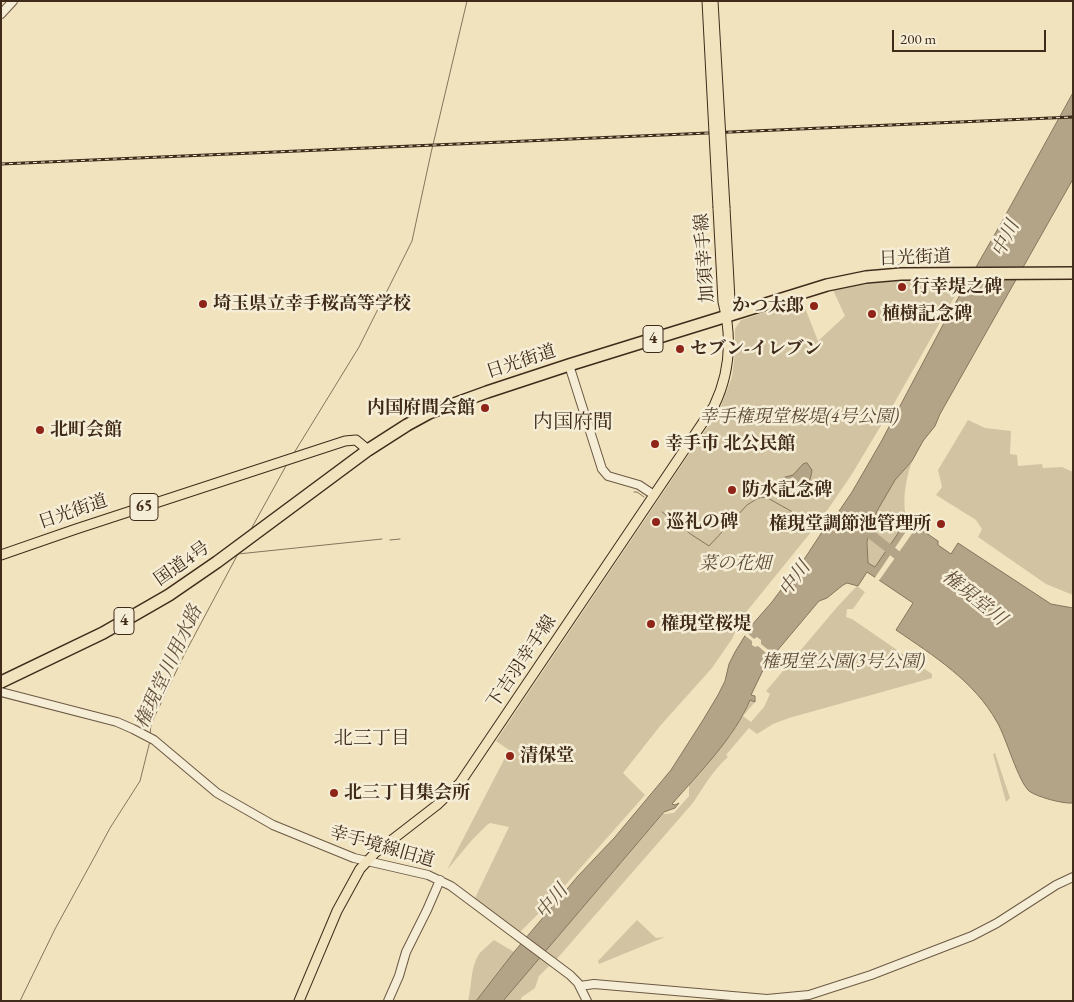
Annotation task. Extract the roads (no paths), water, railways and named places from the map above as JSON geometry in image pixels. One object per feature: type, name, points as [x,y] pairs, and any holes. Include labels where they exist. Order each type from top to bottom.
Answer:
[{"type":"highway","name":"日光街道","points":[[368,450],[407,425],[436,410],[569,365],[827,285],[854,279],[901,274],[1073,273]]},
{"type":"highway","name":"国道4号","points":[[1,682],[83,643],[140,612],[189,582],[368,450]]},
{"type":"main road","name":"加須幸手線","points":[[708,1],[722,208]]},
{"type":"main road","name":"加須幸手線","points":[[714,1],[722,208],[723,302],[726,316]]},
{"type":"main road","name":"下吉羽幸手線","points":[[299,1001],[345,894],[360,869],[390,840],[437,805],[460,783],[708,415],[722,387],[728,359],[726,316]]},
{"type":"main road","name":"日光街道","points":[[1,555],[351,440],[358,441],[368,450]]},
{"type":"street","points":[[1,14],[13,1]]},
{"type":"street","points":[[569,365],[602,469],[608,476],[639,485],[654,495]]},
{"type":"street","name":"幸手境線旧道","points":[[1,692],[117,722],[154,740],[217,793],[247,812],[310,841],[354,858],[440,880],[575,979],[587,1001]]},
{"type":"street","points":[[580,986],[594,984],[767,999],[809,995],[853,982],[972,936],[1073,877]]},
{"type":"street","points":[[388,1001],[399,976],[406,952],[440,880]]},
{"type":"water","name":"中川","points":[[1073,93],[1073,179],[935,426],[923,441],[912,461],[895,480],[877,511],[867,542],[868,563],[875,567],[907,520],[938,541],[938,545],[951,554],[958,543],[1051,604],[1073,608],[1073,803],[1050,800],[1029,791],[1016,769],[997,722],[988,707],[952,670],[896,630],[913,603],[867,572],[858,586],[847,583],[827,598],[819,601],[766,664],[751,695],[755,696],[755,702],[750,700],[726,741],[672,804],[679,803],[675,808],[664,812],[503,1001],[476,1001],[514,952],[578,876],[615,837],[671,770],[718,695],[725,681],[729,664],[751,626],[789,579],[792,570],[803,561],[852,492]]},
{"type":"water","points":[[807,463],[812,470],[807,487],[800,495],[788,494],[782,486],[782,478],[793,475],[803,464]]},
{"type":"waterway","points":[[294,453],[359,347],[412,241],[467,1]]},
{"type":"waterway","points":[[250,531],[287,464]]},
{"type":"waterway","name":"権現堂川用水路","points":[[634,492],[644,497]]},
{"type":"waterway","name":"権現堂川用水路","points":[[662,512],[709,546],[747,505],[758,498],[766,497],[796,514]]},
{"type":"waterway","name":"権現堂川用水路","points":[[810,525],[823,531]]},
{"type":"waterway","name":"権現堂川","points":[[860,526],[897,555]]},
{"type":"waterway","name":"権現堂川用水路","points":[[238,554],[382,539]]},
{"type":"waterway","name":"権現堂川用水路","points":[[390,540],[400,539]]},
{"type":"waterway","name":"権現堂川用水路","points":[[150,735],[151,724],[184,655],[239,552]]},
{"type":"waterway","name":"権現堂川用水路","points":[[20,1001],[55,929],[110,828],[140,781],[150,741]]},
{"type":"railway","points":[[1,164],[1073,117]]},
{"type":"place","name":"行幸堤之碑","points":[[902,287]]},
{"type":"place","name":"埼玉県立幸手桜高等学校","points":[[203,304]]},
{"type":"place","name":"かつ太郎","points":[[814,306]]},
{"type":"place","name":"植樹記念碑","points":[[872,314]]},
{"type":"place","name":"セブン-イレブン","points":[[680,349]]},
{"type":"place","name":"内国府間会館","points":[[485,408]]},
{"type":"place","name":"北町会館","points":[[40,430]]},
{"type":"place","name":"幸手市 北公民館","points":[[655,444]]},
{"type":"place","name":"防水記念碑","points":[[732,490]]},
{"type":"place","name":"巡礼の碑","points":[[656,522]]},
{"type":"place","name":"権現堂調節池管理所","points":[[941,524]]},
{"type":"place","name":"権現堂桜堤","points":[[651,624]]},
{"type":"place","name":"清保堂","points":[[510,756]]},
{"type":"place","name":"北三丁目集会所","points":[[334,793]]},
{"type":"district","name":"内国府間","points":[[573,423]]},
{"type":"district","name":"北三丁目","points":[[372,739]]},
{"type":"park label","name":"幸手権現堂桜堤(4号公園)","points":[[799,417]]},
{"type":"park label","name":"菜の花畑","points":[[735,564]]},
{"type":"park label","name":"権現堂公園(3号公園)","points":[[843,662]]}]
